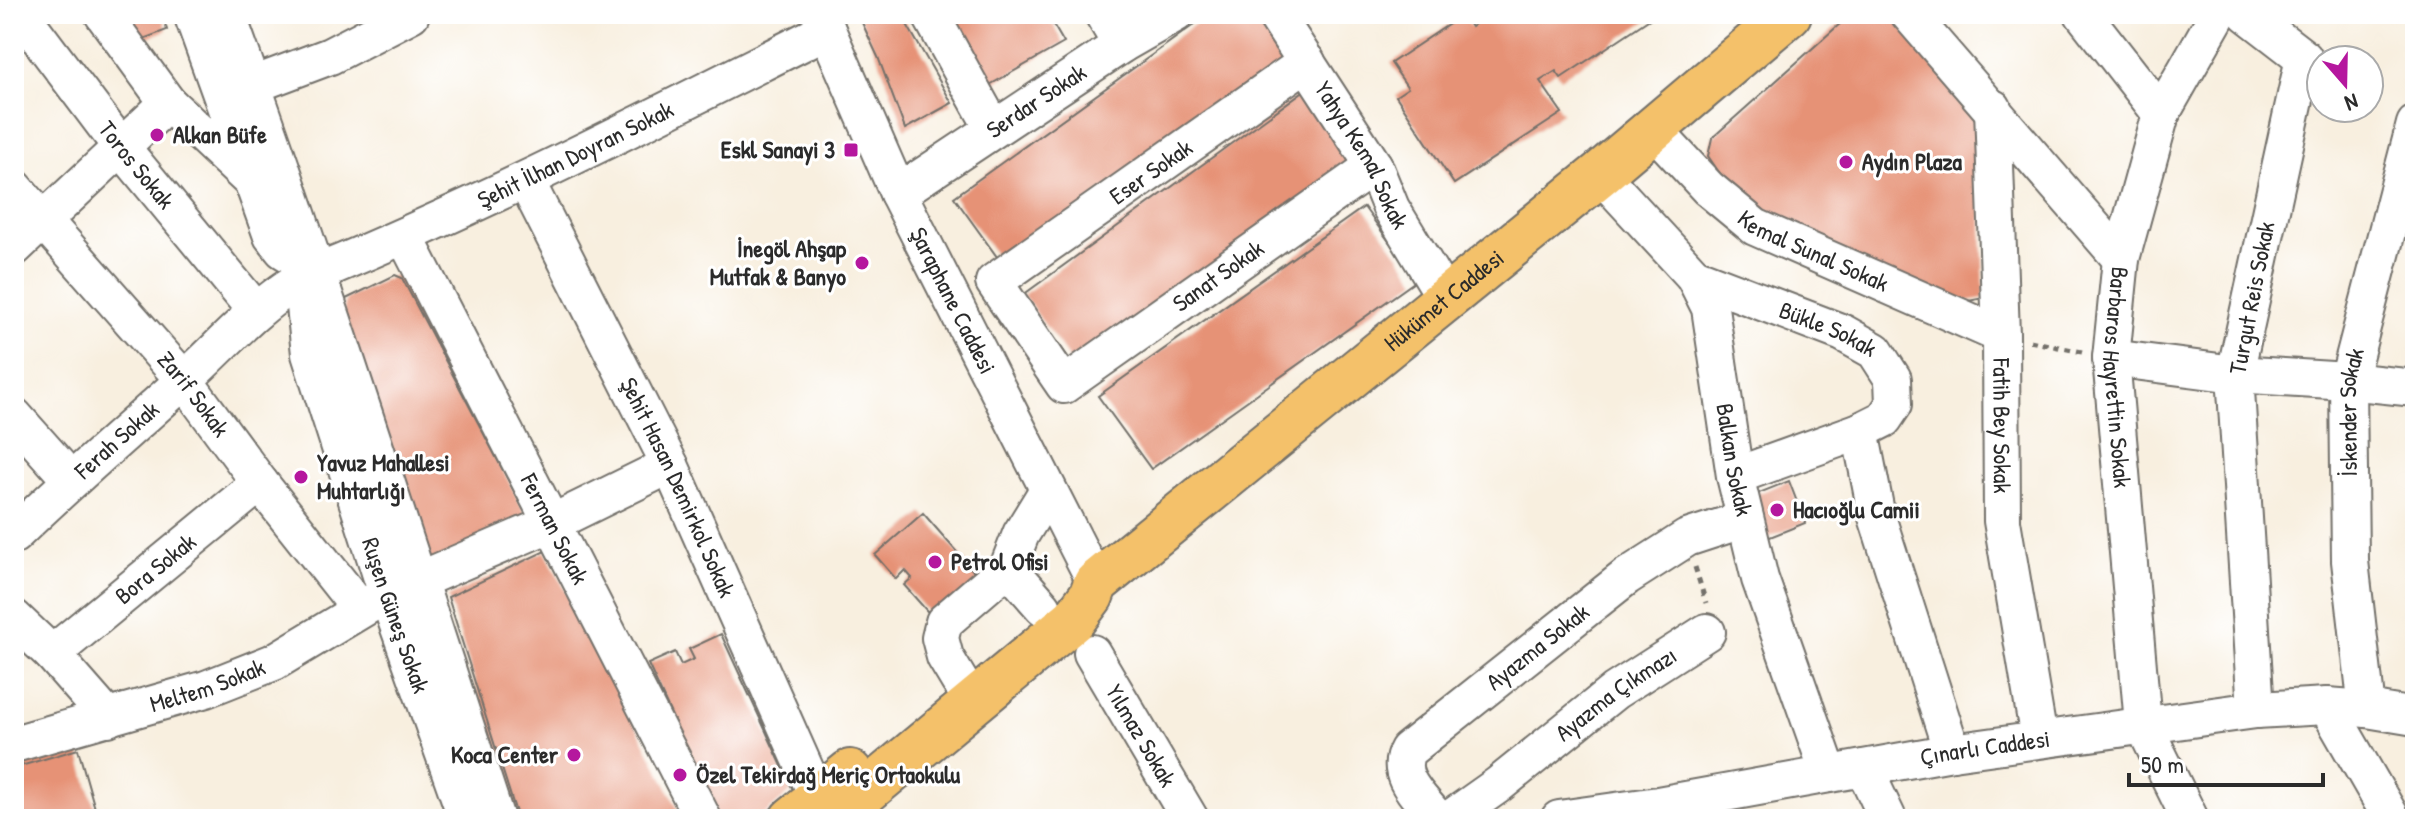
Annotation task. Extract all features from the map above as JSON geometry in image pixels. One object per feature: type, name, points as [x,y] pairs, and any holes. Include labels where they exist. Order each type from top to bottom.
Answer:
[{"type":"main road","name":"Hükümet Caddesi","points":[[815,812],[967,692],[1074,619],[1091,596],[1096,583],[1600,174],[1789,14]]},
{"type":"main road","name":"Hükümet Caddesi","points":[[967,692],[1043,607],[1070,588],[1083,583],[1096,583]]},
{"type":"street","name":"Toros Sokak","points":[[21,14],[121,147],[256,311]]},
{"type":"street","points":[[103,14],[168,103],[251,181]]},
{"type":"street","points":[[192,14],[272,236],[306,278]]},
{"type":"street","points":[[227,14],[253,85],[306,278]]},
{"type":"street","points":[[930,14],[993,128]]},
{"type":"street","points":[[1103,14],[1121,45]]},
{"type":"street","name":"Serdar Sokak","points":[[898,193],[1121,45],[1175,14]]},
{"type":"street","name":"Yahya Kemal Sokak","points":[[1275,14],[1374,166],[1391,208],[1446,299]]},
{"type":"street","name":"Barbaros Hayrettin Sokak","points":[[1909,14],[2121,259],[2111,358],[2143,724]]},
{"type":"street","points":[[2083,14],[2161,114]]},
{"type":"street","points":[[2121,259],[2161,114],[2218,14]]},
{"type":"street","name":"Turgut Reis Sokak","points":[[2247,14],[2304,58],[2235,374],[2256,710]]},
{"type":"street","points":[[253,85],[330,56],[405,15]]},
{"type":"street","name":"Şehit İlhan Doyran Sokak","points":[[306,278],[405,237],[526,181],[824,22]]},
{"type":"street","name":"Şaraphane Caddesi","points":[[824,22],[898,193],[1096,583]]},
{"type":"street","name":"Eser Sokak","points":[[1064,385],[994,282],[1307,62]]},
{"type":"street","points":[[14,248],[168,103]]},
{"type":"street","name":"Fatih Bey Sokak","points":[[1993,108],[2001,335],[2002,521],[2039,739]]},
{"type":"street","name":"İskender Sokak","points":[[2367,709],[2350,561],[2348,381],[2415,124]]},
{"type":"street","name":"Kemal Sunal Sokak","points":[[1652,128],[1708,188],[1755,227],[2001,335]]},
{"type":"street","name":"Sanat Sokak","points":[[1064,385],[1374,166]]},
{"type":"street","name":"Balkan Sokak","points":[[1600,174],[1694,276],[1710,308],[1735,476],[1760,579],[1829,774]]},
{"type":"street","name":"Şehit Hasan Demirkol Sokak","points":[[526,181],[670,465],[815,812]]},
{"type":"street","name":"Zarif Sokak","points":[[14,187],[184,380],[260,483],[389,595]]},
{"type":"street","name":"Ferman Sokak","points":[[405,237],[703,819]]},
{"type":"street","name":"Bükle Sokak","points":[[1694,276],[1843,333],[1875,351],[1893,379],[1894,404],[1884,419],[1860,431],[1735,476]]},
{"type":"street","name":"Ferah Sokak","points":[[14,535],[256,311],[306,278]]},
{"type":"street","name":"Ruşen Güneş Sokak","points":[[306,278],[305,306],[310,354],[467,819]]},
{"type":"street","points":[[2111,358],[2235,374],[2415,388]]},
{"type":"street","points":[[14,416],[71,480]]},
{"type":"street","points":[[1860,431],[1877,517],[1952,752]]},
{"type":"street","name":"Meltem Sokak","points":[[14,744],[206,689],[274,662],[389,595],[552,523],[670,465]]},
{"type":"street","name":"Bora Sokak","points":[[52,654],[260,483]]},
{"type":"street","points":[[967,692],[945,657],[940,638],[944,622],[1008,567],[1021,534],[1048,490]]},
{"type":"street","name":"Ayazma Sokak","points":[[1437,819],[1402,771],[1402,760],[1408,750],[1626,577],[1687,538],[1745,519]]},
{"type":"street","points":[[1008,567],[1043,607]]},
{"type":"street","name":"Ruşen Güneş Sokak","points":[[389,595],[496,819]]},
{"type":"street","points":[[14,618],[52,654],[108,718]]},
{"type":"street","name":"Ayazma Çıkmazı","points":[[1450,819],[1498,785],[1615,691],[1707,632]]},
{"type":"street","name":"Yılmaz Sokak","points":[[1092,653],[1190,819]]},
{"type":"street","points":[[2327,706],[2392,819]]},
{"type":"street","name":"Çınarlı Caddesi","points":[[1559,819],[1658,805],[1952,752],[2256,710],[2327,706],[2415,717]]},
{"type":"street","points":[[2143,724],[2190,819]]},
{"type":"street","points":[[1864,768],[1888,819]]},
{"type":"path","points":[[2001,335],[2111,358]]},
{"type":"path","points":[[1687,538],[1708,608],[1707,632]]},
{"type":"building","points":[[119,14],[162,14],[167,30],[130,44]]},
{"type":"building","points":[[858,14],[901,14],[952,103],[905,129]]},
{"type":"building","points":[[946,14],[1047,14],[1064,43],[986,87]]},
{"type":"building","points":[[1209,14],[1261,14],[1294,60],[1005,268],[954,197]]},
{"type":"building","points":[[1475,14],[1657,14],[1561,78],[1556,71],[1540,81],[1562,113],[1454,184],[1396,96],[1408,88],[1391,63],[1463,15],[1471,27],[1479,21]]},
{"type":"building","name":"Aydın Plaza","points":[[1851,14],[1891,14],[1975,116],[1980,134],[1984,298],[1942,306],[1748,215],[1708,156],[1712,138]]},
{"type":"building","points":[[1309,87],[1363,160],[1076,368],[1023,295]]},
{"type":"building","points":[[1364,207],[1417,280],[1151,469],[1098,396]]},
{"type":"building","points":[[395,275],[402,278],[528,518],[425,571],[341,320],[346,299]]},
{"type":"building","name":"Hacıoğlu Camii","points":[[1789,481],[1805,523],[1765,539],[1749,497]]},
{"type":"building","points":[[923,513],[988,588],[942,628],[904,585],[912,578],[905,570],[896,579],[875,555]]},
{"type":"building","points":[[545,551],[683,819],[518,819],[448,597]]},
{"type":"building","points":[[721,634],[793,790],[759,819],[719,819],[648,664],[675,652],[681,665],[694,659],[689,649]]},
{"type":"building","points":[[78,749],[98,819],[14,819],[14,768]]},
{"type":"place","name":"Alkan Büfe","points":[[157,135]]},
{"type":"place","name":"Eskl Sanayi 3","points":[[851,150]]},
{"type":"place","name":"Aydın Plaza","points":[[1846,162]]},
{"type":"place","name":"İnegöl Ahşap Mutfak & Banyo","points":[[862,263]]},
{"type":"place","name":"Yavuz Mahallesi Muhtarlığı","points":[[301,477]]},
{"type":"place","name":"Hacıoğlu Camii","points":[[1777,510]]},
{"type":"place","name":"Petrol Ofisi","points":[[935,562]]},
{"type":"place","name":"Koca Center","points":[[574,755]]},
{"type":"place","name":"Özel Tekirdağ Meriç Ortaokulu","points":[[680,775]]}]
